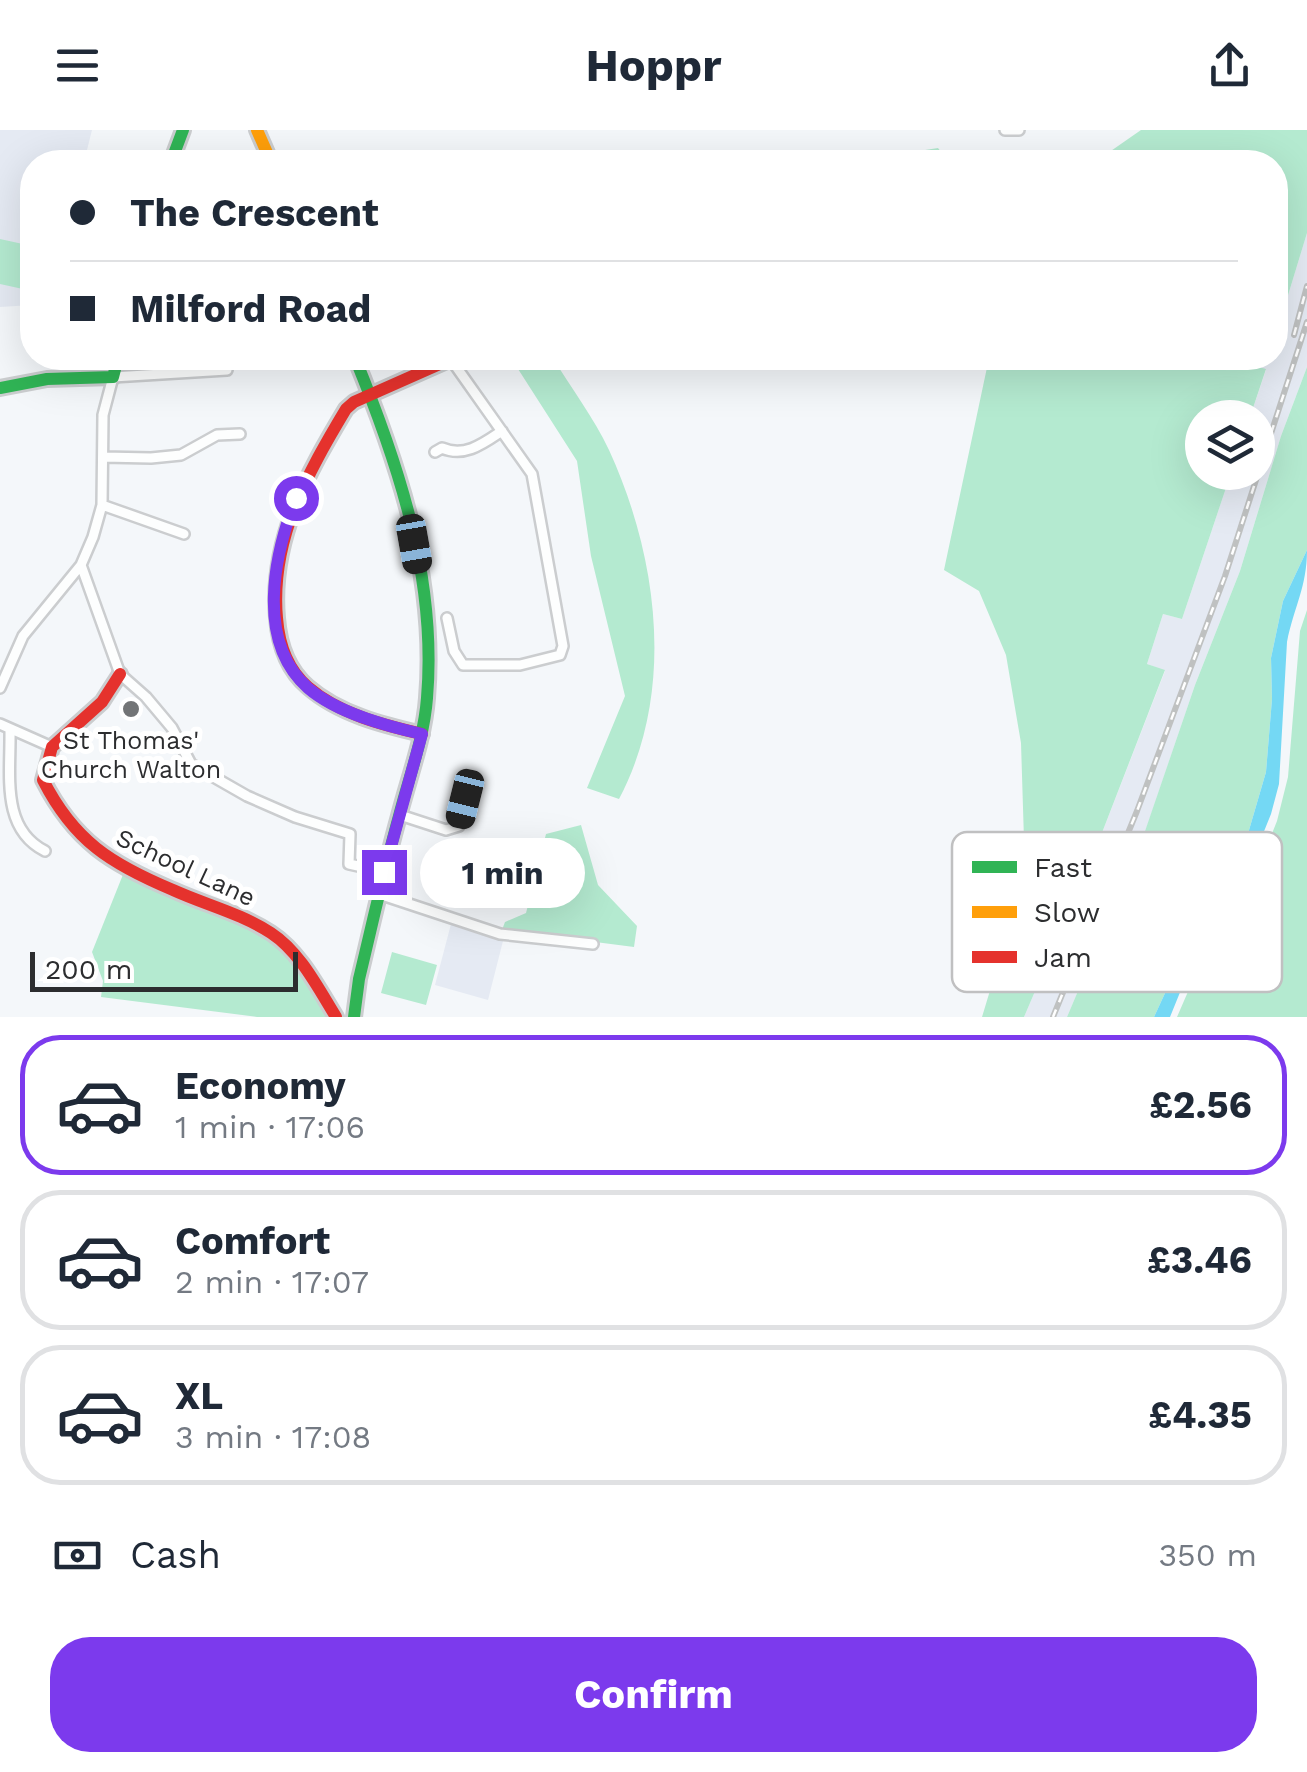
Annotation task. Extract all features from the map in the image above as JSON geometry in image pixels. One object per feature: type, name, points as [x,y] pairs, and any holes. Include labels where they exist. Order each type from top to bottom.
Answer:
[{"type":"main road","points":[[0,388],[47,378],[98,380],[113,377],[115,370]]},
{"type":"main road","points":[[354,1017],[358,979],[422,734],[428,674],[426,614],[397,468],[361,370]]},
{"type":"main road","points":[[422,734],[329,702],[307,687],[292,669],[275,613],[280,549],[296,498],[346,409],[371,394],[432,370]]},
{"type":"main road","points":[[52,747],[102,702],[120,674]]},
{"type":"main road","name":"School Lane","points":[[52,747],[43,780],[60,813],[76,832],[95,850],[174,890],[220,906],[274,935],[309,972],[336,1017]]},
{"type":"street","points":[[1005,130],[1018,130]]},
{"type":"street","points":[[0,688],[23,636],[81,564],[102,505],[104,415],[113,377],[226,370]]},
{"type":"street","points":[[459,370],[532,474],[563,646],[560,655],[528,664],[463,664],[454,651],[448,622],[461,624]]},
{"type":"street","points":[[227,422],[227,434]]},
{"type":"street","points":[[440,447],[450,452],[476,448],[502,431]]},
{"type":"street","points":[[103,458],[181,454],[216,435],[240,434]]},
{"type":"street","points":[[102,505],[184,534]]},
{"type":"street","points":[[81,564],[120,674],[172,728],[190,764],[247,796],[295,817],[350,834],[349,864],[384,872]]},
{"type":"street","points":[[45,851],[21,834],[10,814],[5,727],[52,747]]},
{"type":"street","points":[[400,815],[446,830],[459,826],[465,799]]},
{"type":"street","points":[[380,894],[500,934],[593,944]]},
{"type":"shaded area","points":[[0,130],[92,130],[87,150],[20,150],[20,306],[0,307]]},
{"type":"shaded area","points":[[1307,233],[1307,367],[1275,456],[1275,400],[1256,400],[1266,370],[1288,370],[1288,295]]},
{"type":"shaded area","points":[[1225,490],[1265,490],[1240,571],[1195,685],[1145,832],[1102,832],[1165,671],[1147,664],[1163,614],[1182,619]]},
{"type":"shaded area","points":[[451,924],[503,941],[488,1000],[435,985]]},
{"type":"shaded area","points":[[1035,992],[1078,992],[1067,1017],[1024,1017]]},
{"type":"green space","points":[[1141,130],[1307,130],[1307,233],[1288,295],[1288,150],[1112,150]]},
{"type":"green space","points":[[0,239],[20,243],[20,288],[0,284]]},
{"type":"green space","points":[[1307,367],[1307,550],[1283,601],[1271,658],[1266,772],[1248,832],[1145,832],[1195,685],[1240,571],[1265,490],[1275,490],[1275,456]]},
{"type":"green space","points":[[519,370],[561,370],[609,450],[639,534],[654,624],[654,669],[637,757],[619,799],[587,788],[625,696],[591,556],[577,461]]},
{"type":"green space","points":[[986,370],[1266,370],[1256,400],[1185,400],[1185,490],[1225,490],[1182,619],[1163,614],[1147,664],[1165,670],[1102,832],[1024,832],[1021,743],[1006,655],[979,591],[944,570]]},
{"type":"green space","points":[[1307,610],[1307,1017],[1177,1017],[1188,992],[1282,992],[1282,832],[1273,832],[1288,777],[1300,631]]},
{"type":"green space","points":[[581,825],[598,885],[637,926],[634,947],[502,930],[505,922],[526,913],[546,834]]},
{"type":"green space","points":[[124,872],[171,895],[227,915],[273,940],[299,967],[329,1017],[257,1017],[101,997],[103,981],[92,952]]},
{"type":"green space","points":[[392,952],[437,965],[426,1005],[381,993]]},
{"type":"green space","points":[[990,992],[1035,992],[1024,1017],[982,1017]]},
{"type":"green space","points":[[1078,992],[1166,992],[1154,1017],[1067,1017]]},
{"type":"water","points":[[1307,550],[1303,586],[1287,642],[1279,784],[1264,832],[1248,832],[1266,772],[1271,658],[1283,601]]},
{"type":"water","points":[[1166,992],[1180,992],[1170,1017],[1154,1017]]},
{"type":"railway","points":[[1294,335],[1307,286]]},
{"type":"railway","points":[[1128,832],[1225,576],[1307,322]]},
{"type":"railway","points":[[1053,1017],[1063,992]]},
{"type":"traffic: fast","points":[[176,150],[183,130]]},
{"type":"traffic: fast","points":[[0,388],[47,379],[113,377],[115,370]]},
{"type":"traffic: fast","points":[[354,1017],[378,898],[423,728],[429,654],[426,610],[411,524],[400,481],[360,370]]},
{"type":"traffic: slow","points":[[257,130],[266,150]]},
{"type":"traffic: jam","points":[[422,734],[347,711],[301,680],[282,647],[276,589],[285,535],[294,509],[346,409],[426,370]]},
{"type":"traffic: jam","points":[[120,674],[102,702],[52,747],[43,780],[55,801],[81,835],[113,860],[271,933],[308,971],[336,1017]]},
{"type":"place","name":"St Thomas' Church Walton","points":[[131,709]]},
{"type":"route","points":[[296,498],[285,526],[274,588],[280,642],[292,669],[307,687],[329,702],[422,734],[384,872]]}]
